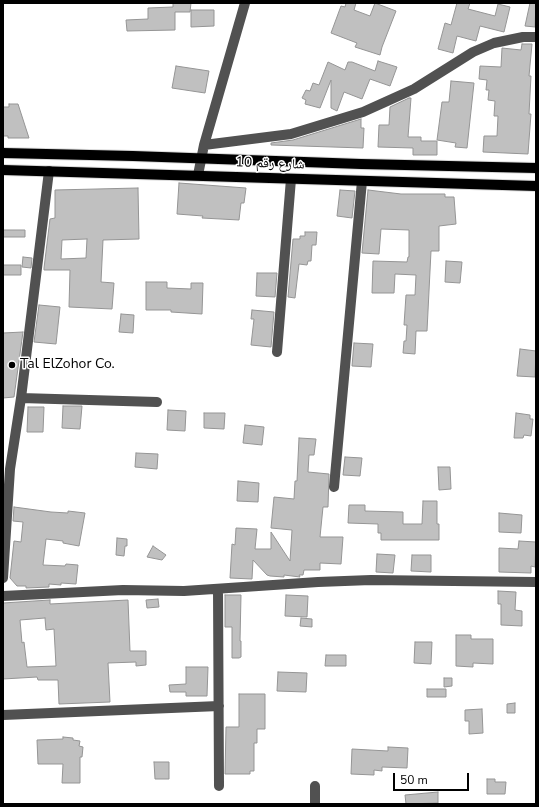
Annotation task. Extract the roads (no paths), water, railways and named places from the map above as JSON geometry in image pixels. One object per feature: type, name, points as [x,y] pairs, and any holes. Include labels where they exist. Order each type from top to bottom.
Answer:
[{"type":"main road","name":"شارع رقم 10","points":[[3,154],[201,158],[354,164],[536,168]]},
{"type":"main road","name":"شارع رقم 10","points":[[3,170],[536,186]]},
{"type":"street","points":[[198,175],[204,145],[245,3]]},
{"type":"street","points":[[204,145],[291,134],[363,112],[414,89],[473,52],[494,43],[536,36]]},
{"type":"street","points":[[3,578],[10,469],[21,398],[49,171]]},
{"type":"street","points":[[277,352],[291,179]]},
{"type":"street","points":[[334,487],[362,181]]},
{"type":"street","points":[[21,398],[157,402]]},
{"type":"street","points":[[3,596],[123,590],[184,591],[371,580],[536,582]]},
{"type":"street","points":[[218,589],[219,786]]},
{"type":"street","points":[[3,715],[219,706]]},
{"type":"street","points":[[315,786],[315,804]]},
{"type":"place","name":"Tal ElZohor Co.","points":[[12,365]]}]
